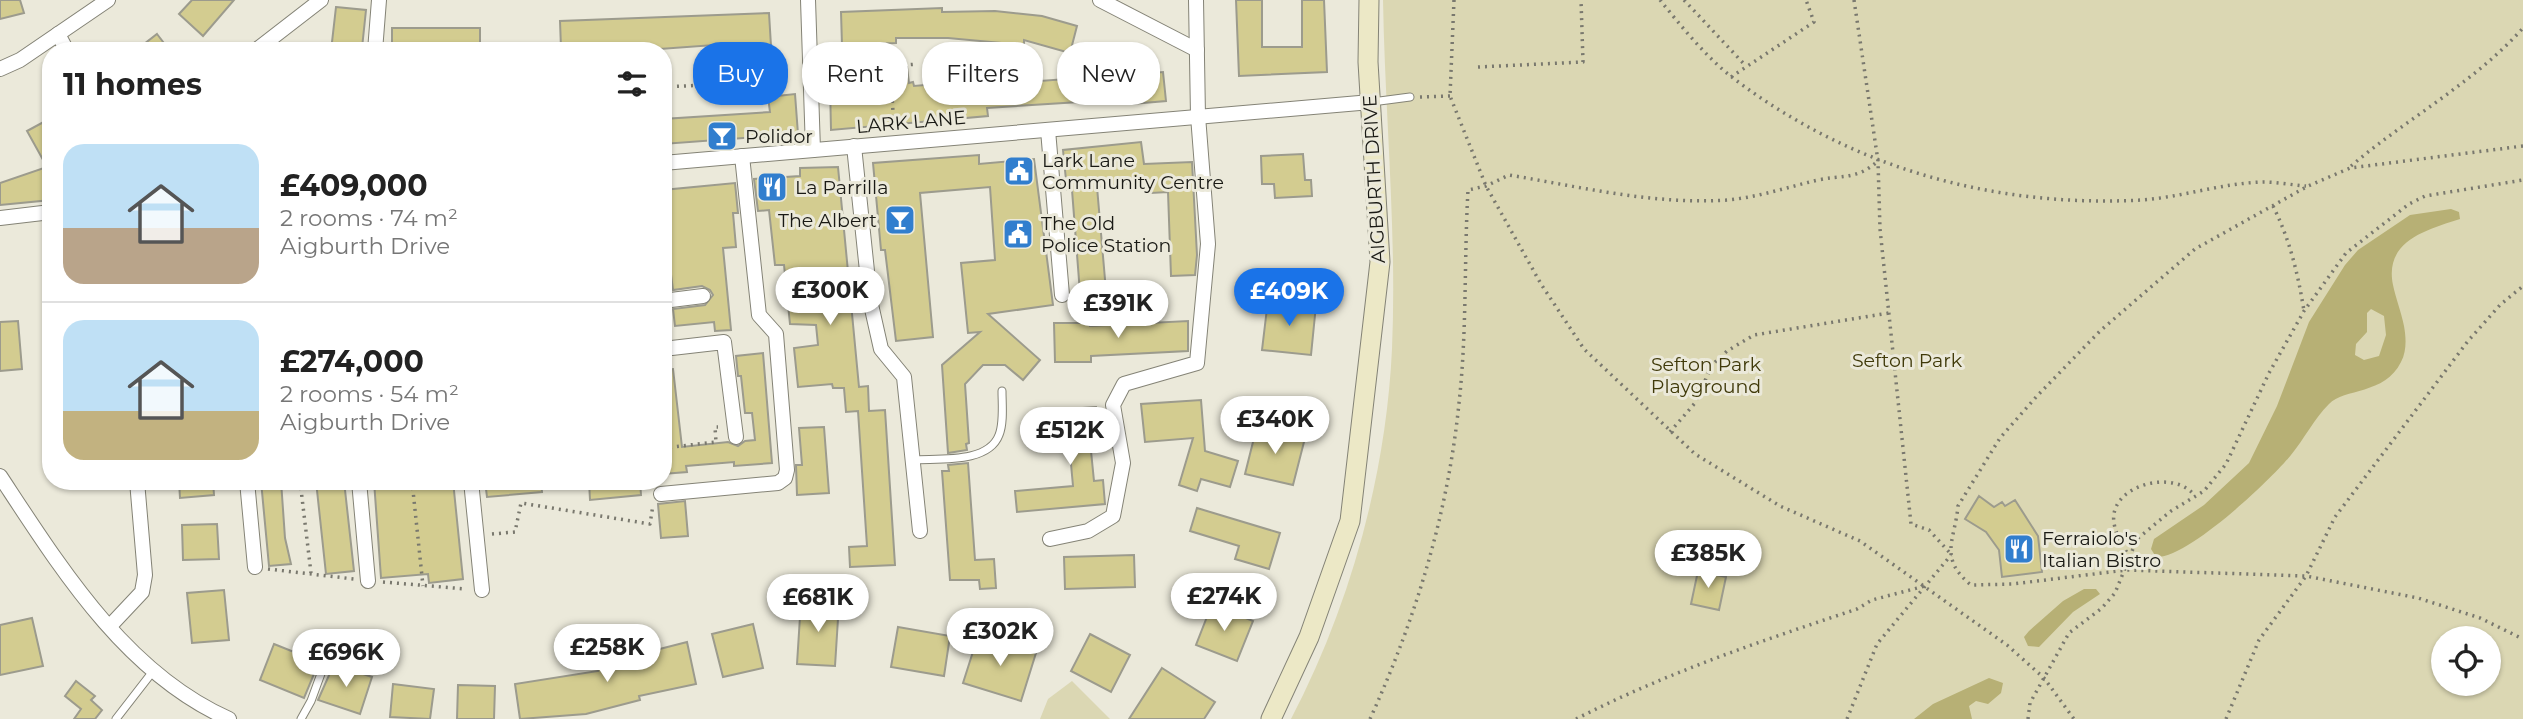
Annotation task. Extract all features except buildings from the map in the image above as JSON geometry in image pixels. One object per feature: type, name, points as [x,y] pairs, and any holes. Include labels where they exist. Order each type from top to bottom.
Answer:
[{"type":"street","points":[[45,42],[108,0]]},
{"type":"street","points":[[267,42],[321,0]]},
{"type":"street","points":[[376,42],[379,0]]},
{"type":"street","points":[[808,0],[813,150]]},
{"type":"street","points":[[1100,0],[1197,50]]},
{"type":"street","points":[[1050,538],[1088,531],[1113,516],[1122,463],[1113,405],[1124,384],[1198,363],[1208,244],[1198,116],[1196,0]]},
{"type":"street","name":"AIGBURTH DRIVE","points":[[1271,719],[1309,637],[1350,521],[1380,262],[1371,102],[1369,0]]},
{"type":"street","points":[[58,34],[62,42]]},
{"type":"street","points":[[0,69],[42,44]]},
{"type":"street","name":"LARK LANE","points":[[672,162],[1371,102]]},
{"type":"street","points":[[1048,130],[1062,295]]},
{"type":"street","points":[[854,146],[870,300],[881,349],[904,377],[920,531]]},
{"type":"street","points":[[657,498],[778,483],[785,478],[787,470],[776,334],[758,315],[742,156]]},
{"type":"street","points":[[0,218],[42,213]]},
{"type":"street","points":[[672,300],[703,296]]},
{"type":"street","points":[[672,348],[724,342],[735,430]]},
{"type":"street","points":[[0,476],[61,567],[110,626],[154,669],[208,710],[229,719]]},
{"type":"street","points":[[110,626],[142,592],[145,575],[139,490]]},
{"type":"street","points":[[248,490],[255,567]]},
{"type":"street","points":[[360,490],[368,581]]},
{"type":"street","points":[[472,490],[482,590]]},
{"type":"lane","points":[[1371,102],[1410,97]]},
{"type":"lane","points":[[913,460],[972,456],[992,446],[999,435],[1002,391]]},
{"type":"lane","points":[[301,719],[311,701],[326,660]]},
{"type":"lane","points":[[116,719],[154,669]]},
{"type":"path","points":[[1454,0],[1450,96],[1486,186],[1541,284],[1584,349],[1670,432],[1728,476],[1780,506],[1860,541],[2007,645],[2044,678],[2074,719]]},
{"type":"path","points":[[1478,67],[1583,62],[1581,0]]},
{"type":"path","points":[[1660,0],[1731,77],[1823,134],[1878,162],[1976,191],[2093,201],[2145,200],[2263,182],[2308,186]]},
{"type":"path","points":[[1684,0],[1745,66]]},
{"type":"path","points":[[1731,77],[1814,22],[1806,0]]},
{"type":"path","points":[[1854,0],[1878,162],[1880,229],[1911,524],[1929,530],[1951,555]]},
{"type":"path","points":[[2350,168],[2389,134],[2462,83],[2523,29]]},
{"type":"path","points":[[908,65],[917,64]]},
{"type":"path","points":[[672,87],[693,86]]},
{"type":"path","points":[[1410,97],[1450,96]]},
{"type":"path","points":[[893,105],[895,143]]},
{"type":"path","points":[[2523,146],[2350,168],[2308,186],[2196,249],[2100,331],[2000,438],[1958,506],[1957,519],[1951,530],[1951,555],[1956,573],[1970,585],[2013,584],[2126,570],[2306,576],[2418,598],[2480,618],[2523,639]]},
{"type":"path","points":[[1370,719],[1417,605],[1449,481],[1465,325],[1468,190],[1486,186],[1509,175],[1650,198],[1730,200],[1822,179],[1843,180],[1878,162]]},
{"type":"path","points":[[2028,719],[2030,703],[2069,633],[2102,608],[2115,593],[2137,539],[2171,511],[2204,491],[2226,464],[2269,373],[2304,311],[2346,253],[2409,204],[2424,196],[2523,180]]},
{"type":"path","points":[[2273,205],[2285,230],[2297,267],[2304,311]]},
{"type":"path","points":[[2226,719],[2259,640],[2306,576],[2335,517],[2423,398],[2492,314],[2523,286]]},
{"type":"path","points":[[1670,432],[1695,402],[1712,365],[1727,351],[1754,335],[1889,313]]},
{"type":"path","points":[[672,447],[716,442],[715,427],[735,430]]},
{"type":"path","points":[[2130,558],[2114,523],[2115,509],[2123,496],[2147,483],[2168,482],[2185,486],[2195,496]]},
{"type":"path","points":[[301,490],[311,574]]},
{"type":"path","points":[[413,490],[423,586]]},
{"type":"path","points":[[476,535],[515,532],[521,503],[650,524],[657,498]]},
{"type":"path","points":[[1847,719],[1877,644],[1951,555]]},
{"type":"path","points":[[1576,719],[1613,700],[1746,645],[1857,609],[1872,600],[1925,586]]},
{"type":"green space","name":"Sefton Park","points":[[1383,0],[2523,0],[2523,719],[1291,719],[1331,631],[1347,586],[1373,492],[1382,444],[1392,349],[1392,218]]},
{"type":"green space","points":[[1072,681],[1110,719],[1040,719],[1048,699]]},
{"type":"shaded area","points":[[2451,209],[2459,212],[2460,219],[2421,233],[2401,248],[2395,258],[2392,270],[2393,285],[2406,344],[2403,358],[2394,373],[2375,386],[2344,395],[2329,404],[2291,455],[2248,499],[2187,545],[2170,554],[2156,557],[2151,549],[2154,539],[2204,505],[2249,463],[2277,406],[2309,322],[2345,265],[2358,250],[2410,215]],"holes":[[[2371,309],[2384,316],[2386,335],[2379,356],[2364,360],[2355,355],[2356,344],[2367,332],[2367,313]]]},
{"type":"shaded area","points":[[2084,589],[2096,589],[2100,594],[2073,612],[2039,647],[2028,646],[2024,637],[2029,631],[2063,601]]},
{"type":"shaded area","points":[[1989,678],[2003,683],[2001,693],[1988,704],[1976,701],[1969,706],[1972,719],[1914,719],[1933,704]]},
{"type":"place","name":"Polidor","points":[[722,136]]},
{"type":"place","name":"Lark Lane Community Centre","points":[[1019,171]]},
{"type":"place","name":"La Parrilla","points":[[772,187]]},
{"type":"place","name":"The Albert","points":[[900,220]]},
{"type":"place","name":"The Old Police Station","points":[[1018,234]]},
{"type":"place","name":"Ferraiolo's Italian Bistro","points":[[2019,549]]},
{"type":"park label","name":"Sefton Park Playground","points":[[1706,375]]}]
